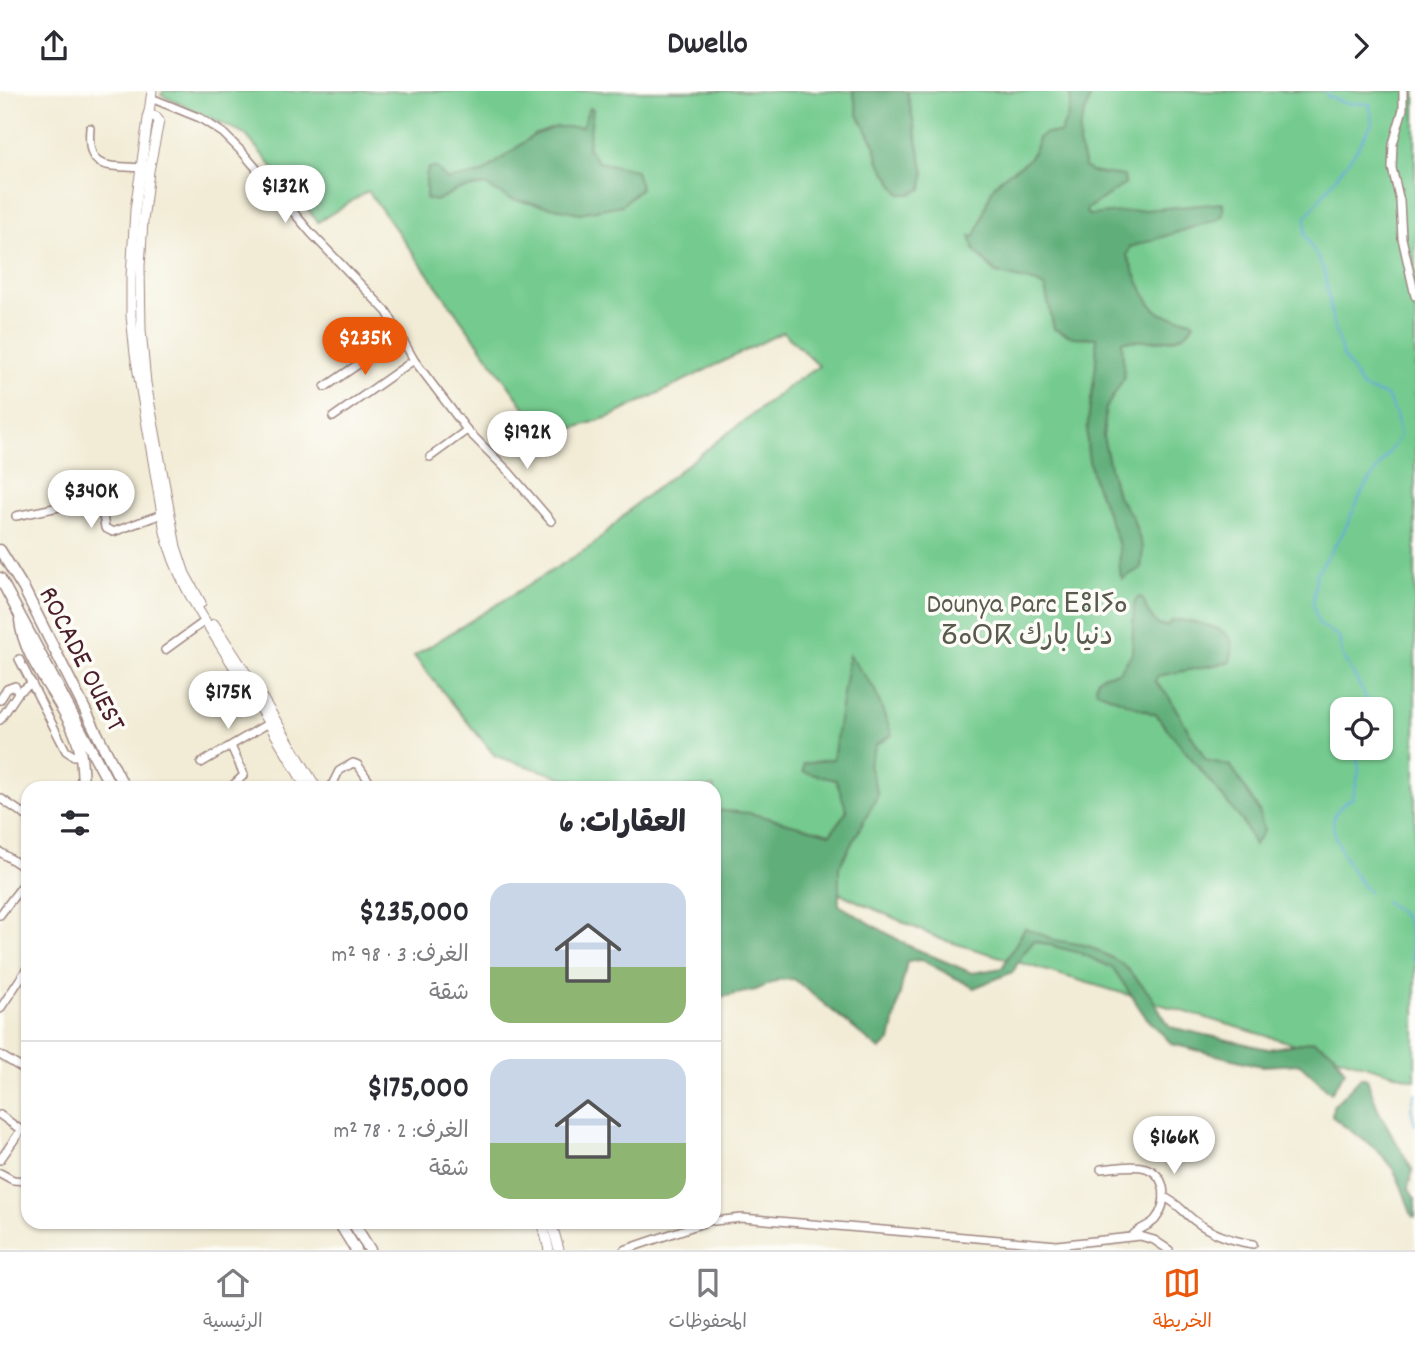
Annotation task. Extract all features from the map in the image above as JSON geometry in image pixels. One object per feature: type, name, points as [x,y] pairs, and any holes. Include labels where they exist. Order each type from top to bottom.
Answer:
[{"type":"highway","name":"ROCADE OUEST","points":[[0,551],[24,589],[121,781]]},
{"type":"highway","name":"ROCADE OUEST","points":[[0,578],[108,781]]},
{"type":"highway","points":[[20,613],[22,637],[75,733],[82,756],[83,781]]},
{"type":"highway","points":[[346,1229],[367,1249]]},
{"type":"highway","points":[[356,1229],[367,1249]]},
{"type":"main road","points":[[151,95],[140,168],[132,255],[132,326],[168,546],[185,589],[303,781]]},
{"type":"main road","points":[[148,114],[156,117],[159,123],[143,221],[140,266],[141,330],[146,383],[178,556],[197,597],[312,781]]},
{"type":"main road","points":[[544,1229],[548,1250]]},
{"type":"main road","points":[[553,1229],[559,1250]]},
{"type":"street","points":[[1403,91],[1403,109],[1392,152],[1392,168],[1400,201],[1402,238],[1415,296]]},
{"type":"street","points":[[151,95],[200,118],[223,133],[244,154],[320,243],[387,312],[414,360],[467,430],[509,472],[551,521]]},
{"type":"street","points":[[90,128],[89,148],[96,160],[106,165],[140,168]]},
{"type":"street","points":[[325,387],[401,335]]},
{"type":"street","points":[[333,417],[414,360]]},
{"type":"street","points":[[430,457],[467,430]]},
{"type":"street","points":[[16,516],[97,499],[101,503],[106,528],[113,532],[162,514]]},
{"type":"street","points":[[165,650],[205,621]]},
{"type":"street","points":[[19,659],[66,751],[74,756],[82,756]]},
{"type":"street","points":[[0,720],[18,693],[32,683]]},
{"type":"street","points":[[0,700],[7,689],[15,686],[18,693]]},
{"type":"street","points":[[201,763],[269,723]]},
{"type":"street","points":[[231,746],[244,775],[238,781]]},
{"type":"street","points":[[334,781],[339,771],[353,762],[369,781]]},
{"type":"street","points":[[0,798],[21,812]]},
{"type":"street","points":[[0,852],[21,866]]},
{"type":"street","points":[[0,915],[21,887]]},
{"type":"street","points":[[0,1009],[21,978]]},
{"type":"street","points":[[0,1055],[21,1068]]},
{"type":"street","points":[[0,1115],[21,1128]]},
{"type":"street","points":[[0,1160],[21,1134]]},
{"type":"street","points":[[1101,1169],[1147,1168],[1163,1184],[1164,1197],[1153,1221],[1132,1236]]},
{"type":"street","points":[[0,1173],[21,1180]]},
{"type":"street","points":[[1164,1197],[1181,1206],[1202,1225],[1221,1235],[1252,1244]]},
{"type":"street","points":[[721,1220],[742,1218],[1026,1246],[1070,1245],[1132,1236],[1154,1240],[1169,1250]]},
{"type":"street","points":[[624,1250],[688,1229]]},
{"type":"green space","name":"Dounya Parc ⴹⵓⵏⵢⴰ ⵒⴰⵔⴽ دنيا بارك","points":[[163,91],[1415,91],[1415,1080],[940,939],[721,839],[721,781],[573,781],[495,756],[414,656],[593,545],[637,503],[819,366],[783,332],[612,416],[546,437],[368,191],[318,222],[245,134],[161,95]]},
{"type":"green space","points":[[853,91],[907,91],[924,173],[922,189],[910,194],[900,194],[879,162],[874,143],[858,115]]},
{"type":"green space","points":[[1069,91],[1092,91],[1080,128],[1079,144],[1085,167],[1091,172],[1124,176],[1125,184],[1087,209],[1088,215],[1223,203],[1223,215],[1216,220],[1130,247],[1127,256],[1146,297],[1156,310],[1194,323],[1189,331],[1172,339],[1122,341],[1124,378],[1106,408],[1103,437],[1117,496],[1132,516],[1143,549],[1141,568],[1122,579],[1118,543],[1094,480],[1088,454],[1096,338],[1073,337],[1054,329],[1045,288],[1037,283],[996,273],[974,250],[970,236],[974,237],[989,196],[1001,178],[1031,156],[1038,138],[1046,133],[1060,133],[1070,107]]},
{"type":"green space","points":[[589,108],[593,109],[588,148],[598,162],[636,170],[641,188],[622,205],[580,213],[510,199],[485,185],[457,190],[436,201],[426,199],[426,175],[429,168],[437,168],[447,180],[482,173],[534,135],[556,127],[582,127]]},
{"type":"green space","points":[[1141,597],[1147,611],[1158,625],[1167,626],[1172,621],[1179,620],[1193,622],[1218,629],[1230,638],[1230,662],[1158,676],[1155,681],[1169,697],[1206,760],[1231,766],[1259,811],[1264,831],[1254,845],[1243,822],[1156,715],[1097,691],[1099,678],[1119,672],[1132,654],[1134,604],[1137,598]]},
{"type":"green space","points":[[849,655],[874,688],[892,735],[876,745],[869,765],[878,795],[839,867],[839,905],[909,946],[972,973],[1002,968],[1025,928],[1055,940],[1089,946],[1123,964],[1149,993],[1170,1027],[1268,1049],[1313,1041],[1332,1051],[1345,1071],[1331,1093],[1300,1064],[1261,1066],[1172,1044],[1145,1016],[1113,968],[1080,953],[1034,941],[1013,972],[974,988],[922,960],[907,961],[890,1041],[880,1050],[794,979],[778,980],[756,990],[721,997],[721,811],[749,813],[830,834],[847,811],[836,780],[803,772],[803,764],[833,759]]},
{"type":"green space","points":[[1361,1077],[1367,1079],[1379,1112],[1413,1171],[1408,1188],[1415,1199],[1415,1217],[1412,1216],[1391,1166],[1371,1145],[1332,1116],[1333,1106]]},
{"type":"waterway","points":[[1327,91],[1327,96],[1344,103],[1370,104],[1372,123],[1356,151],[1306,217],[1305,235],[1324,270],[1333,323],[1343,356],[1363,388],[1387,396],[1396,415],[1400,436],[1363,490],[1343,533],[1316,574],[1313,606],[1319,624],[1339,637],[1342,655],[1365,697]]},
{"type":"waterway","points":[[1357,760],[1359,770],[1353,798],[1337,811],[1333,825],[1344,857],[1369,892]]},
{"type":"waterway","points":[[1385,901],[1406,919],[1415,961]]},
{"type":"waterway","points":[[1415,1094],[1411,1108],[1415,1125]]}]
